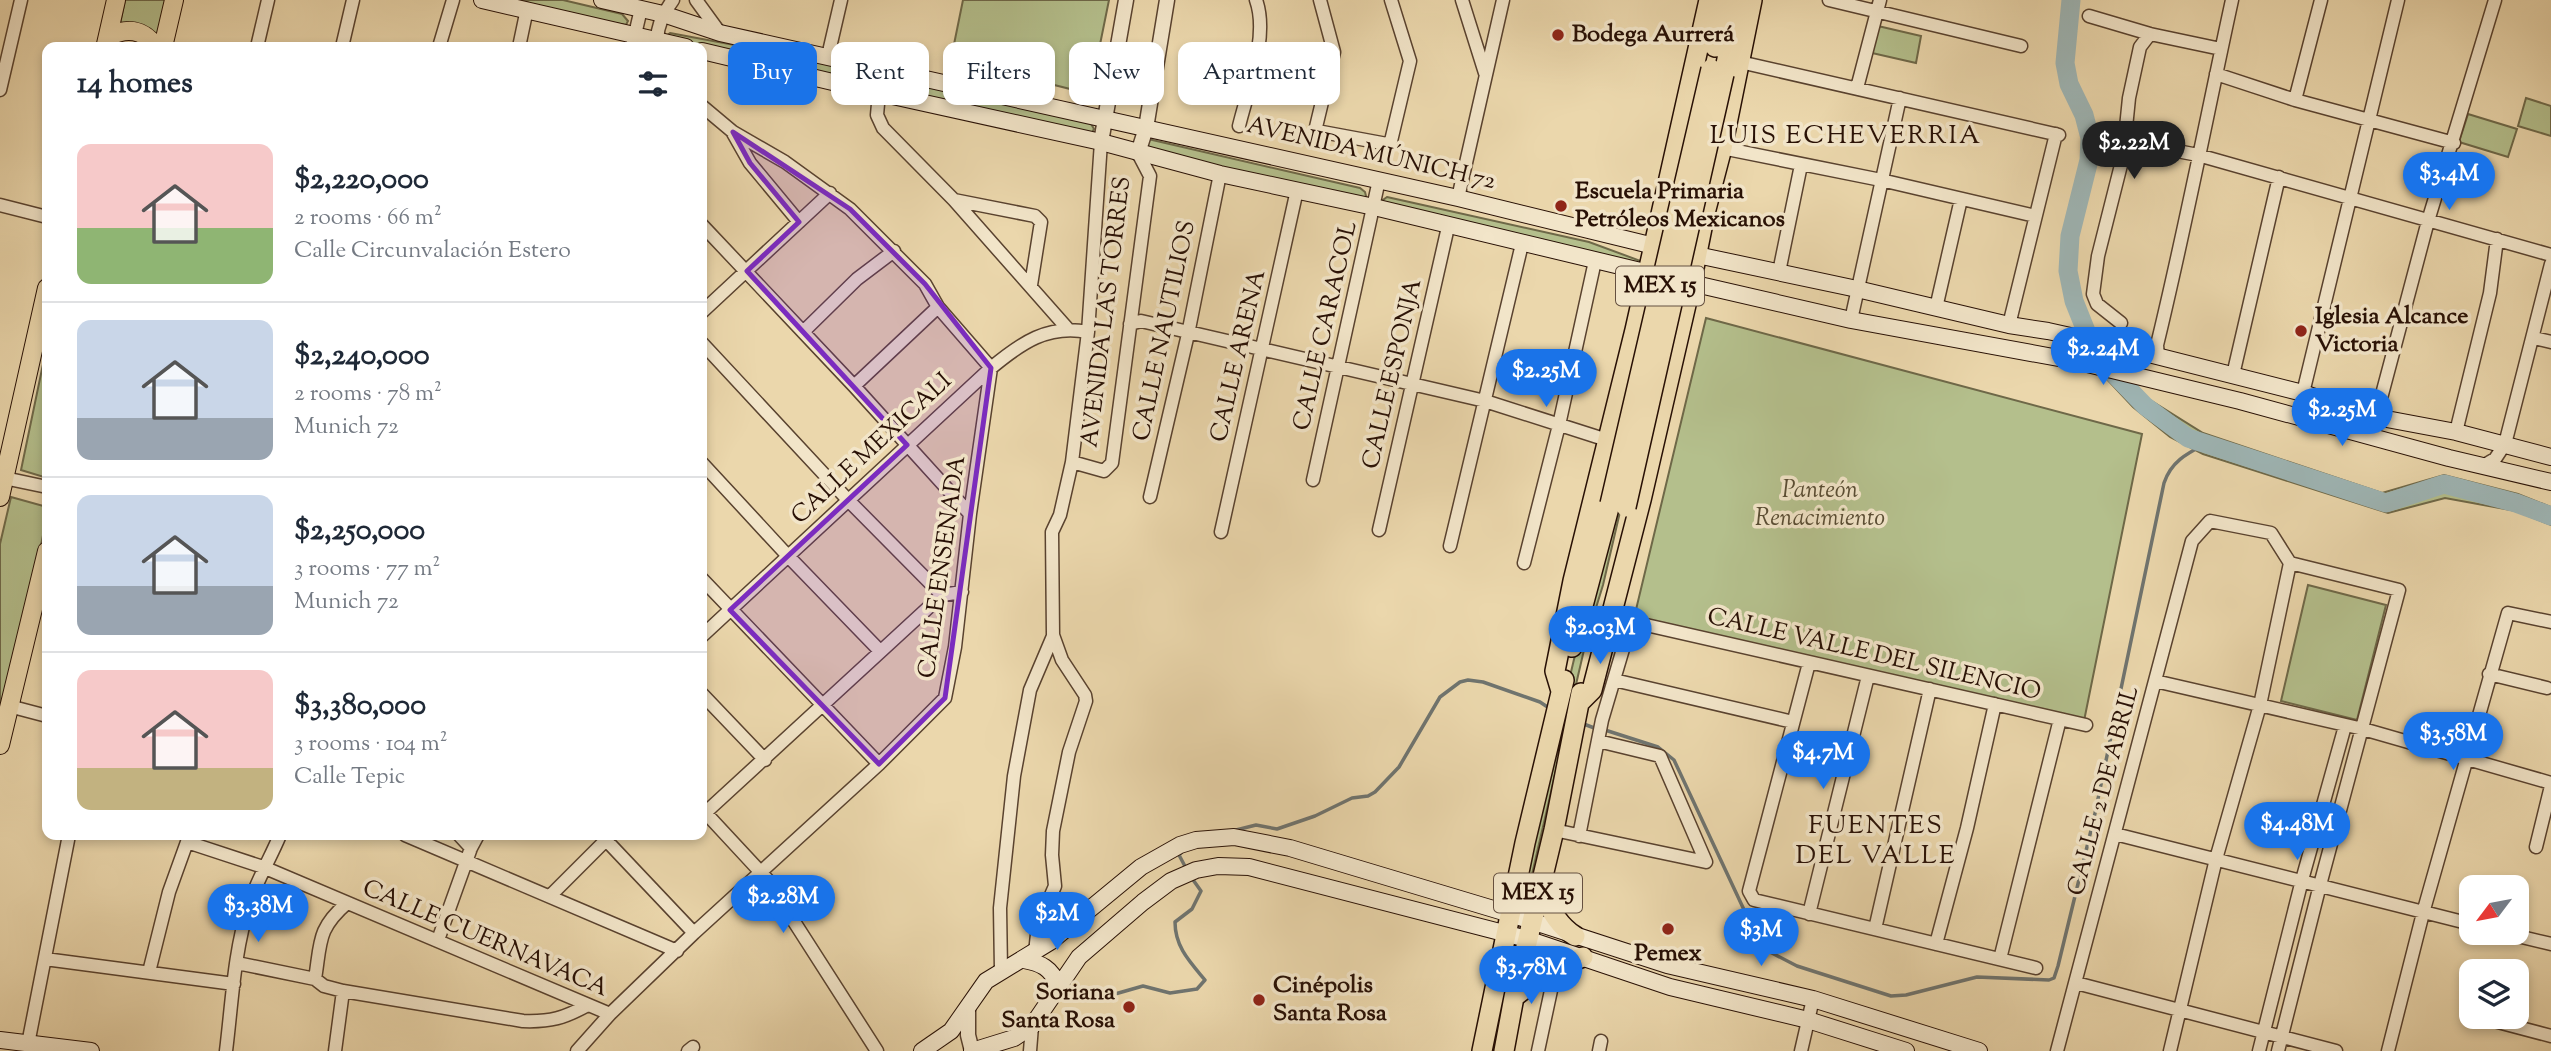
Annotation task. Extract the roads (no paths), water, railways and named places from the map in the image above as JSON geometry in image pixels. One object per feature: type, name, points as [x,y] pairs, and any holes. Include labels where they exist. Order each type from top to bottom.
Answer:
[{"type":"highway","points":[[1559,697],[1555,671],[1573,581],[1635,330],[1709,0]]},
{"type":"highway","name":"MEX 15","points":[[1725,0],[1725,68]]},
{"type":"highway","name":"MEX 15","points":[[1504,1051],[1514,997],[1554,830],[1618,505],[1725,68],[1739,0]]},
{"type":"highway","points":[[1578,708],[1592,690],[1611,617],[1722,148],[1725,68],[1752,0]]},
{"type":"highway","points":[[1664,199],[1669,217],[1679,223],[1695,222],[1705,213]]},
{"type":"highway","name":"AVENIDA MÚNICH 72","points":[[1654,246],[1697,255]]},
{"type":"highway","points":[[1648,272],[1691,283]]},
{"type":"highway","points":[[1635,330],[1647,321],[1660,321],[1671,331],[1677,345]]},
{"type":"highway","name":"MEX 15","points":[[1482,1051],[1551,728],[1618,505]]},
{"type":"highway","name":"MEX 15","points":[[1539,888],[1557,920],[1575,936]]},
{"type":"highway","points":[[1514,997],[1537,978],[1556,967],[1583,957]]},
{"type":"main road","points":[[107,42],[116,0]]},
{"type":"main road","points":[[164,42],[174,0]]},
{"type":"main road","points":[[482,0],[527,9],[633,41]]},
{"type":"main road","name":"AVENIDA MÚNICH 72","points":[[602,0],[641,9],[668,7],[720,33],[1458,198],[1654,246]]},
{"type":"main road","points":[[107,42],[121,30],[134,30],[144,34],[151,42]]},
{"type":"main road","points":[[707,52],[831,82]]},
{"type":"main road","points":[[929,104],[1101,142],[1220,174],[1374,207],[1448,227],[1648,272]]},
{"type":"main road","name":"AVENIDA MÚNICH 72","points":[[1697,255],[2129,349],[2233,374],[2376,416],[2456,432],[2551,457]]},
{"type":"main road","points":[[1691,283],[1851,320],[2075,361],[2551,482]]},
{"type":"main road","points":[[0,497],[2,477],[42,309]]},
{"type":"main road","points":[[0,745],[42,571]]},
{"type":"main road","points":[[922,1051],[951,1031],[986,981],[1029,956],[1141,867],[1180,845],[1234,837],[1290,848],[1510,914]]},
{"type":"main road","points":[[972,1051],[1014,1038],[1032,1026],[1079,957],[1171,881],[1196,870],[1218,866],[1249,867],[1507,934],[1530,930],[1575,936],[1667,965],[1813,999],[1979,1051]]},
{"type":"main road","name":"MEX 15","points":[[1510,914],[1530,930]]},
{"type":"main road","points":[[1530,930],[1583,957],[1670,986],[1808,1020],[1906,1051]]},
{"type":"main road","points":[[1029,956],[1049,970],[1058,985]]},
{"type":"main road","points":[[0,1040],[91,1051]]},
{"type":"street","points":[[0,90],[22,0]]},
{"type":"street","points":[[258,42],[268,0]]},
{"type":"street","points":[[343,42],[353,0]]},
{"type":"street","points":[[440,42],[453,0]]},
{"type":"street","points":[[695,0],[720,33]]},
{"type":"street","points":[[828,55],[841,0]]},
{"type":"street","name":"AVENIDA LAS TORRES","points":[[1029,956],[1038,925],[1055,886],[1053,831],[1069,752],[1087,701],[1056,647],[1053,635],[1052,532],[1060,515],[1072,462],[1088,332],[1101,142],[1126,0]]},
{"type":"street","name":"AVENIDA LAS TORRES","points":[[1072,462],[1104,471],[1112,463],[1150,176],[1138,152],[1146,128],[1167,0]]},
{"type":"street","points":[[1239,126],[1261,35],[1261,12],[1256,0]]},
{"type":"street","points":[[1320,0],[1334,43],[1334,52],[1316,127],[1320,133],[1387,144],[1391,141],[1410,61],[1391,0]]},
{"type":"street","points":[[1462,0],[1485,74]]},
{"type":"street","points":[[1458,198],[1503,0]]},
{"type":"street","points":[[1829,0],[1879,5],[2021,46]]},
{"type":"street","points":[[2158,357],[2157,345],[2185,227],[2232,0]]},
{"type":"street","points":[[2295,100],[2321,0]]},
{"type":"street","points":[[2303,393],[2398,0]]},
{"type":"street","points":[[2376,416],[2428,221],[2496,0]]},
{"type":"street","points":[[1857,88],[1879,5]]},
{"type":"street","points":[[658,42],[668,7]]},
{"type":"street","points":[[520,42],[527,9]]},
{"type":"street","points":[[633,41],[641,9]]},
{"type":"street","points":[[2089,16],[2150,34],[2221,49]]},
{"type":"street","points":[[2121,323],[2097,304],[2093,295],[2098,256],[2123,157],[2129,98],[2140,47],[2150,34]]},
{"type":"street","points":[[1725,68],[1857,88],[2058,135],[2009,325]]},
{"type":"street","points":[[2216,74],[2295,100],[2454,143]]},
{"type":"street","points":[[1851,320],[1900,98]]},
{"type":"street","points":[[878,105],[877,115],[883,128],[954,200],[1067,328],[1088,332]]},
{"type":"street","points":[[707,110],[733,132],[785,162],[850,209],[925,284],[938,307],[991,368]]},
{"type":"street","points":[[733,132],[750,163],[799,222]]},
{"type":"street","points":[[2125,141],[2198,155],[2551,255]]},
{"type":"street","points":[[1722,148],[1881,180],[2035,216]]},
{"type":"street","points":[[1779,272],[1801,165]]},
{"type":"street","name":"CALLE NAUTILIOS","points":[[1150,497],[1188,334],[1220,174]]},
{"type":"street","points":[[2233,374],[2278,177]]},
{"type":"street","name":"CALLE CARACOL","points":[[1313,480],[1379,180]]},
{"type":"street","name":"CALLE ARENA","points":[[1221,532],[1297,190]]},
{"type":"street","points":[[707,307],[830,193]]},
{"type":"street","points":[[1936,308],[1961,199]]},
{"type":"street","points":[[954,200],[1040,219],[1031,285]]},
{"type":"street","points":[[0,205],[42,216]]},
{"type":"street","name":"CALLE ESPONJA","points":[[1379,530],[1448,227]]},
{"type":"street","points":[[707,230],[970,514]]},
{"type":"street","points":[[2456,432],[2490,293],[2497,239]]},
{"type":"street","points":[[1450,546],[1522,244]]},
{"type":"street","points":[[803,332],[857,279],[894,251]]},
{"type":"street","points":[[1524,563],[1559,425],[1595,261]]},
{"type":"street","points":[[2483,466],[2495,459],[2505,444],[2551,264]]},
{"type":"street","points":[[854,386],[938,307]]},
{"type":"street","points":[[1130,324],[1141,321],[1188,334],[1413,383],[1485,401],[1607,440]]},
{"type":"street","name":"CALLE MEXICALI","points":[[707,631],[991,368],[1019,345],[1067,328]]},
{"type":"street","points":[[2533,338],[2551,342]]},
{"type":"street","points":[[707,349],[848,500],[942,595]]},
{"type":"street","name":"CALLE ENSENADA","points":[[577,1051],[610,1014],[694,933],[879,764],[945,698],[955,647],[970,514],[991,368]]},
{"type":"street","points":[[707,468],[879,650]]},
{"type":"street","points":[[2,477],[42,486]]},
{"type":"street","name":"CALLE 2 DE ABRIL","points":[[2057,1051],[2192,541],[2210,521],[2271,533],[2290,564]]},
{"type":"street","points":[[2169,1051],[2216,859],[2260,705],[2290,564],[2399,590],[2278,1051]]},
{"type":"street","points":[[707,585],[879,764]]},
{"type":"street","points":[[707,808],[765,760],[879,650],[942,595],[962,592]]},
{"type":"street","points":[[2388,1051],[2465,759],[2508,613],[2551,622]]},
{"type":"street","name":"CALLE VALLE DEL SILENCIO","points":[[1611,617],[2086,725]]},
{"type":"street","points":[[1579,836],[1600,731],[1631,622]]},
{"type":"street","name":"AVENIDA LAS TORRES","points":[[1001,970],[1000,908],[1014,776],[1030,691],[1053,635]]},
{"type":"street","points":[[1809,663],[1749,891],[1750,896],[1754,900],[1809,914],[2036,968]]},
{"type":"street","points":[[2489,674],[2547,688]]},
{"type":"street","points":[[1809,914],[1868,676]]},
{"type":"street","points":[[1614,680],[1793,722]]},
{"type":"street","points":[[2155,681],[2363,729],[2551,784],[2536,846]]},
{"type":"street","points":[[1875,929],[1930,689]]},
{"type":"street","points":[[707,699],[765,760]]},
{"type":"street","points":[[1936,944],[1967,828],[1995,704]]},
{"type":"street","points":[[9,706],[42,715]]},
{"type":"street","points":[[2000,959],[2060,719]]},
{"type":"street","points":[[2259,1051],[2302,880],[2345,726]]},
{"type":"street","points":[[1554,830],[1705,864],[1706,860],[1660,757],[1600,731]]},
{"type":"street","points":[[707,815],[779,891],[793,920],[877,1051]]},
{"type":"street","points":[[2115,834],[2459,921]]},
{"type":"street","points":[[28,1044],[68,840]]},
{"type":"street","points":[[226,1051],[237,963],[248,907],[263,867],[278,840]]},
{"type":"street","points":[[417,840],[677,951]]},
{"type":"street","points":[[464,840],[471,848]]},
{"type":"street","points":[[438,940],[475,840]]},
{"type":"street","points":[[550,896],[605,840]]},
{"type":"street","points":[[611,840],[694,933]]},
{"type":"street","name":"CALLE CUERNAVACA","points":[[149,972],[169,892],[187,842],[263,867],[610,1014]]},
{"type":"street","points":[[315,979],[322,934],[327,923],[347,903]]},
{"type":"street","points":[[2529,939],[2551,944]]},
{"type":"street","points":[[45,958],[234,985]]},
{"type":"street","points":[[237,963],[315,979],[324,986],[343,991],[523,1021],[544,1022],[565,1018],[588,1005]]},
{"type":"street","points":[[1538,1051],[1556,967]]},
{"type":"street","points":[[2076,983],[2336,1051]]},
{"type":"street","points":[[335,1051],[343,991]]},
{"type":"street","points":[[1801,1051],[1813,999]]},
{"type":"street","points":[[968,1007],[968,1035],[972,1051]]},
{"type":"street","points":[[1030,1051],[1032,1026]]},
{"type":"street","points":[[2528,1029],[2551,1035]]},
{"type":"waterway","points":[[2071,0],[2065,63],[2069,84],[2084,115],[2090,138],[2089,160],[2070,236],[2068,271],[2074,301],[2088,336],[2115,375],[2145,406],[2188,438],[2386,503],[2444,484],[2516,503],[2551,516]]},
{"type":"waterway","points":[[1605,730],[1658,747],[1674,760],[1753,929],[1770,952],[1797,966],[1891,996],[1906,995],[1977,977],[2054,978],[2094,818],[2164,483],[2175,464],[2205,444]]},
{"type":"waterway","points":[[1236,830],[1256,825],[1277,829],[1315,816],[1352,798],[1368,796],[1375,792],[1399,767],[1440,697],[1460,682],[1483,682],[1540,702],[1549,708]]},
{"type":"waterway","points":[[1581,723],[1597,729]]},
{"type":"waterway","points":[[1181,853],[1179,855],[1187,870]]},
{"type":"waterway","points":[[1068,995],[1100,991],[1115,994],[1143,986],[1170,993],[1197,989],[1205,980],[1181,947],[1175,922],[1192,909],[1201,891],[1191,877]]},
{"type":"place","name":"Bodega Aurrerá","points":[[1558,35]]},
{"type":"place","name":"Escuela Primaria Petróleos Mexicanos","points":[[1561,206]]},
{"type":"place","name":"Iglesia Alcance Victoria","points":[[2301,331]]},
{"type":"place","name":"Pemex","points":[[1668,929]]},
{"type":"place","name":"Cinépolis Santa Rosa","points":[[1259,1000]]},
{"type":"place","name":"Soriana Santa Rosa","points":[[1129,1007]]},
{"type":"district","name":"LUIS ECHEVERRIA","points":[[1846,136]]},
{"type":"district","name":"FUENTES DEL VALLE","points":[[1876,841]]},
{"type":"park label","name":"Panteón Renacimiento","points":[[1820,505]]}]
